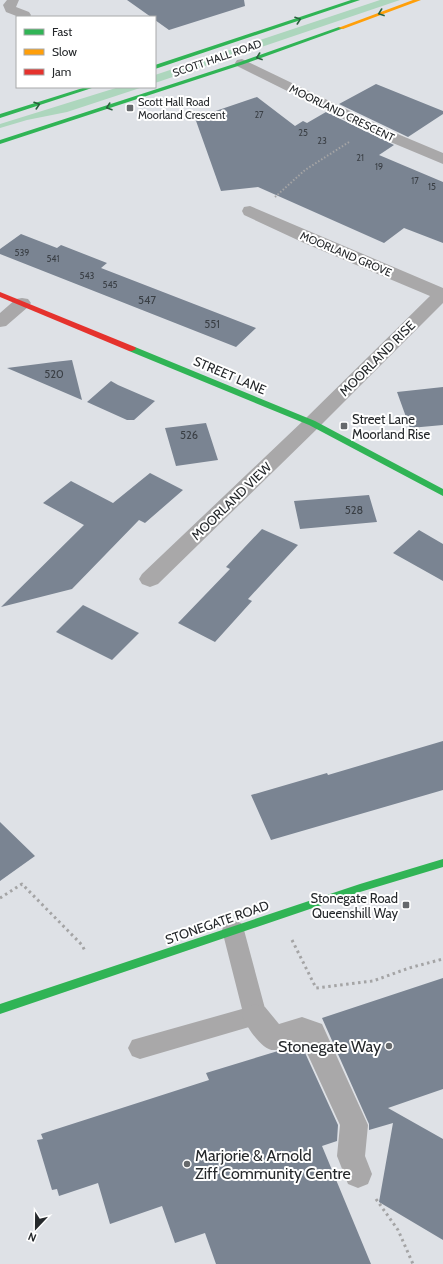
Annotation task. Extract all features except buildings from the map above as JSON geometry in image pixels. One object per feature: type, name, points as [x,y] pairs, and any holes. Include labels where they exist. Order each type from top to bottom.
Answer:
[{"type":"main road","name":"SCOTT HALL ROAD","points":[[156,67],[357,0]]},
{"type":"main road","name":"SCOTT HALL ROAD","points":[[0,142],[242,63],[418,0]]},
{"type":"main road","points":[[0,116],[89,88]]},
{"type":"main road","points":[[0,138],[46,127]]},
{"type":"main road","name":"STREET LANE","points":[[0,294],[312,423],[443,494]]},
{"type":"main road","name":"STONEGATE ROAD","points":[[0,1009],[360,888],[443,863]]},
{"type":"street","name":"MOORLAND CRESCENT","points":[[242,63],[372,128],[443,159]]},
{"type":"street","name":"MOORLAND GROVE","points":[[253,212],[310,239],[442,294]]},
{"type":"street","name":"MOORLAND RISE","points":[[312,423],[442,294]]},
{"type":"street","points":[[0,322],[22,303]]},
{"type":"street","name":"MOORLAND VIEW","points":[[150,579],[312,423]]},
{"type":"street","points":[[255,1016],[274,1038],[302,1029],[312,1033],[354,1125],[351,1156],[358,1174]]},
{"type":"lane","points":[[13,0],[9,5],[10,9],[25,15]]},
{"type":"lane","points":[[140,1048],[255,1016],[233,930]]},
{"type":"path","points":[[253,212],[304,170],[372,128]]},
{"type":"path","points":[[0,898],[22,884],[82,945],[96,977]]},
{"type":"path","points":[[280,915],[316,988],[373,981],[408,968],[443,959]]},
{"type":"path","points":[[358,1174],[398,1230],[413,1264]]},
{"type":"green space","points":[[380,0],[400,0],[156,83],[156,75]]},
{"type":"green space","points":[[116,88],[140,88],[67,112],[27,120],[0,128],[0,124]]},
{"type":"traffic: fast","points":[[156,67],[357,0]]},
{"type":"traffic: fast","points":[[0,142],[242,63],[341,28]]},
{"type":"traffic: fast","points":[[0,116],[89,88]]},
{"type":"traffic: fast","points":[[132,349],[312,423],[443,493]]},
{"type":"traffic: fast","points":[[0,1009],[360,888],[443,863]]},
{"type":"traffic: slow","points":[[341,28],[418,0]]},
{"type":"traffic: jam","points":[[0,294],[132,349]]},
{"type":"place","name":"Scott Hall Road Moorland Crescent","points":[[130,108]]},
{"type":"place","name":"Street Lane Moorland Rise","points":[[344,426]]},
{"type":"place","name":"Stonegate Road Queenshill Way","points":[[406,905]]},
{"type":"place","name":"Stonegate Way","points":[[389,1046]]},
{"type":"place","name":"Marjorie & Arnold Ziff Community Centre","points":[[187,1164]]}]
